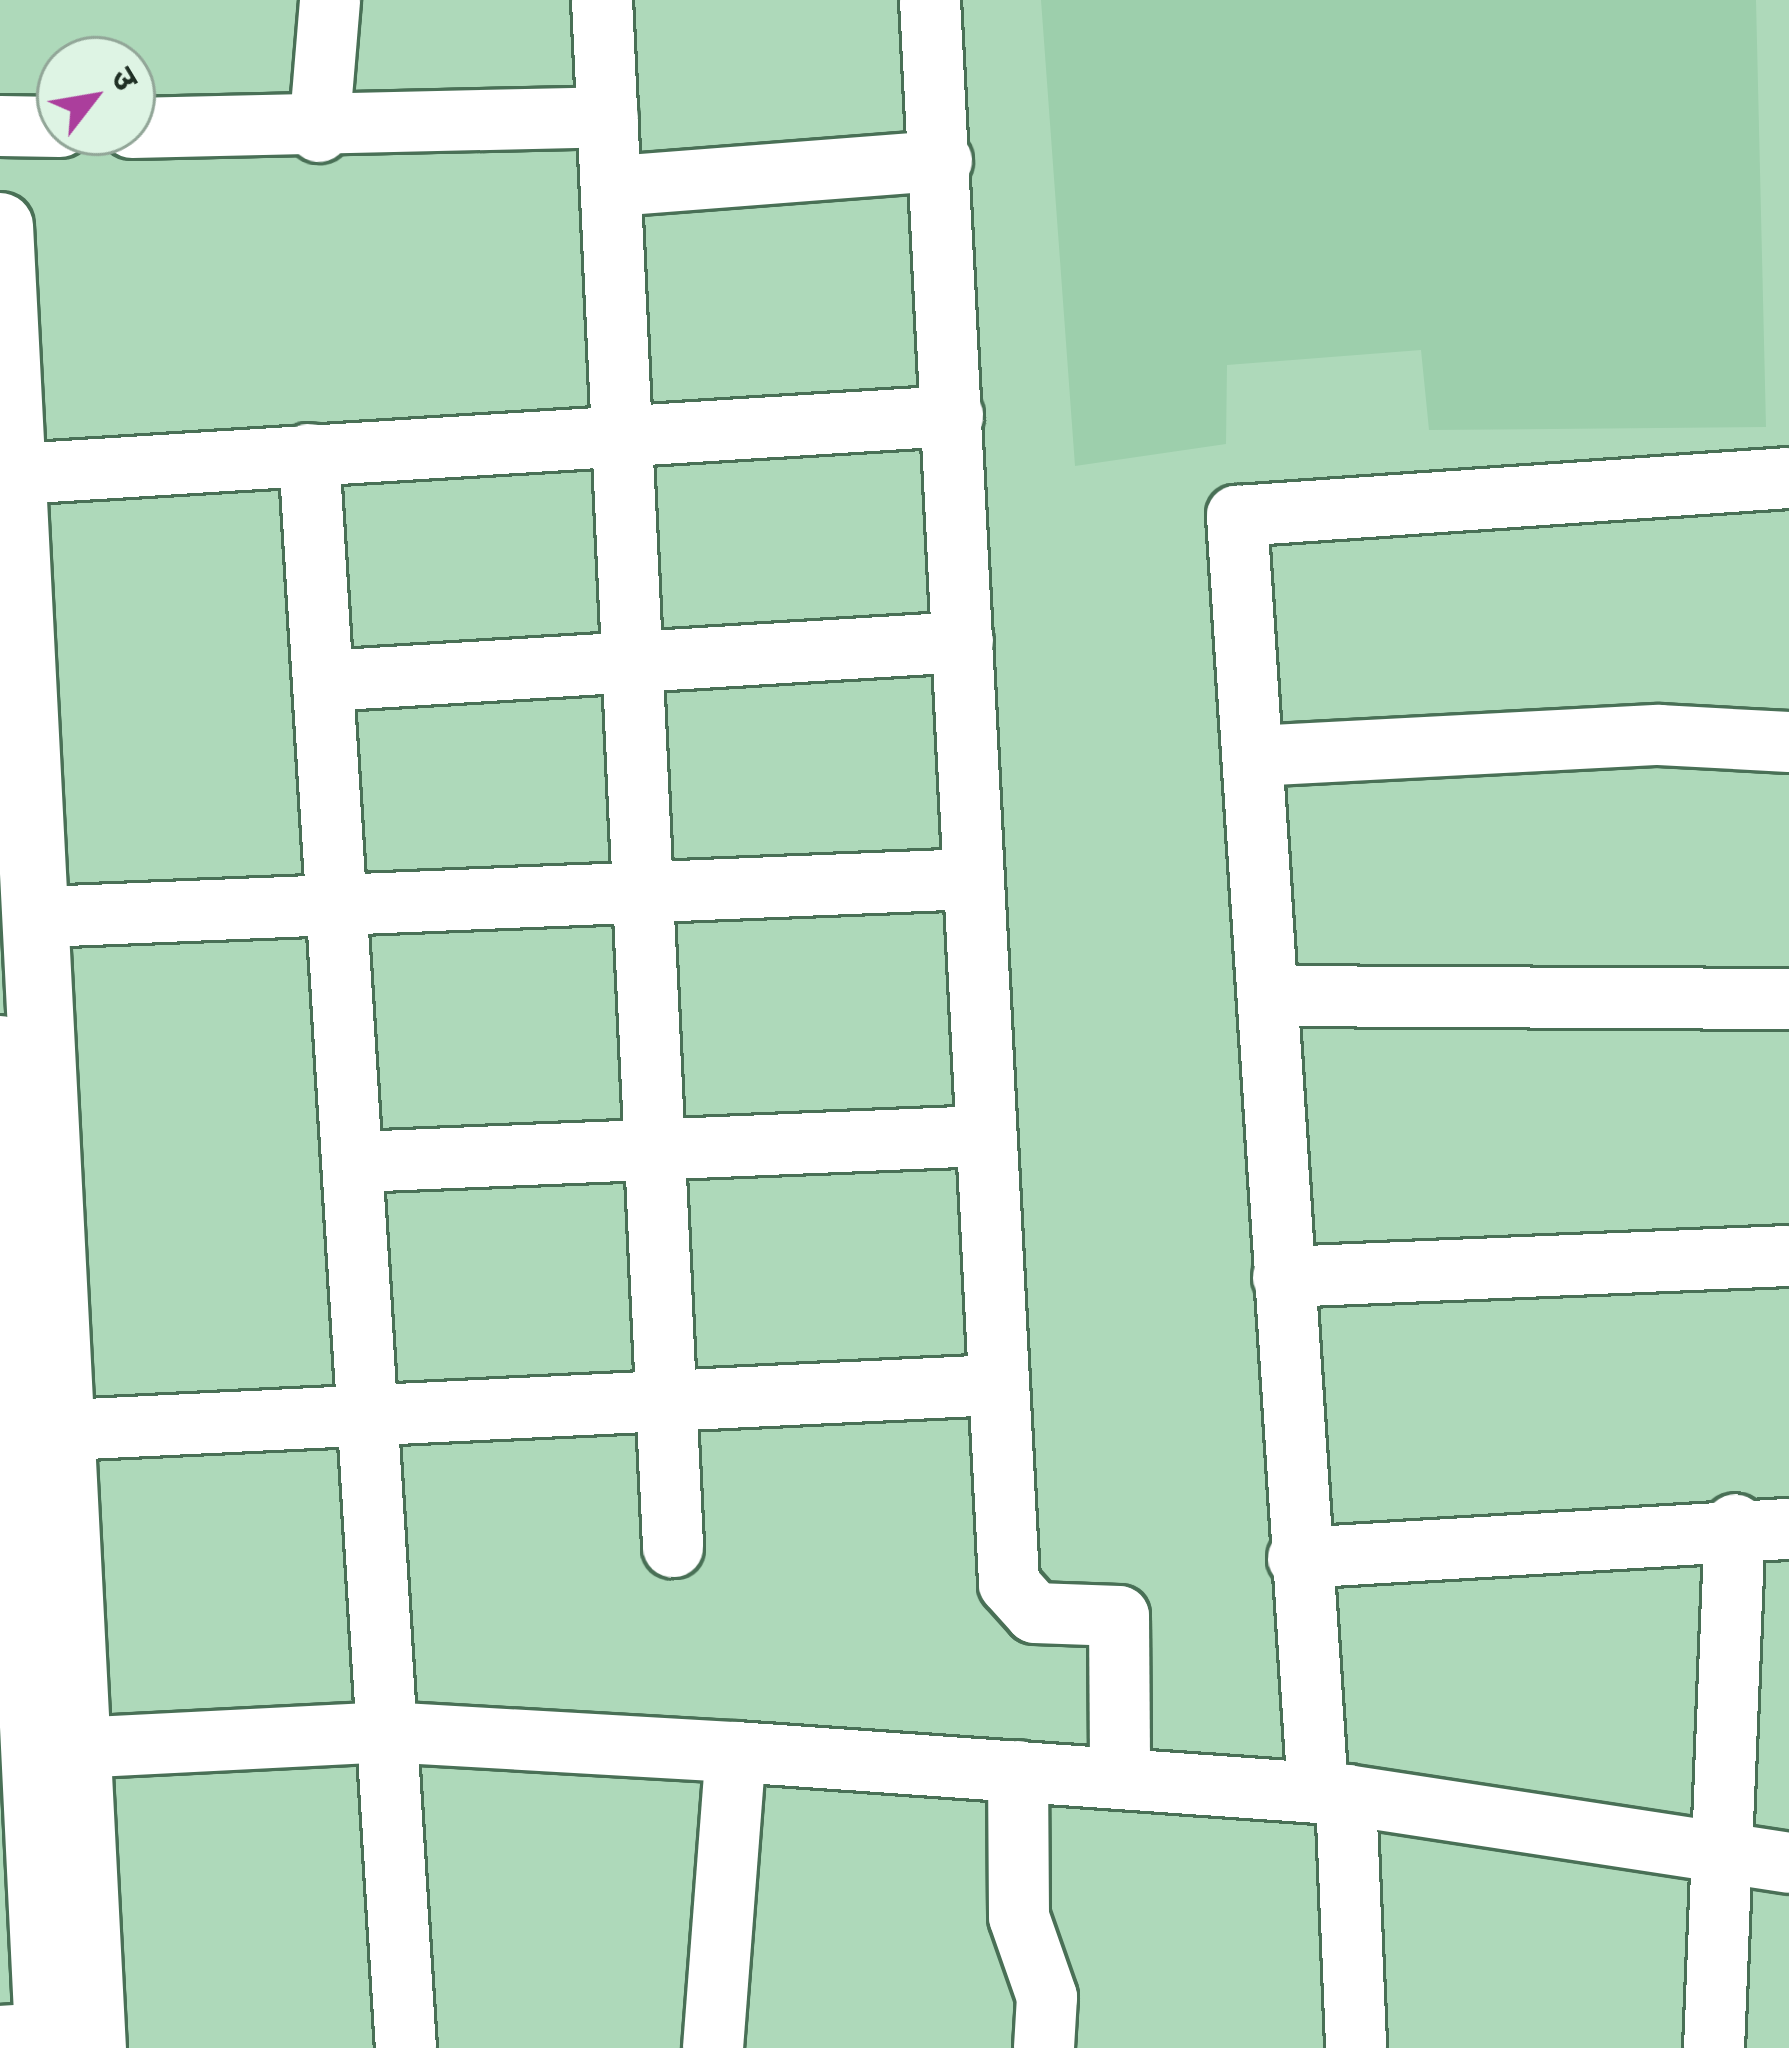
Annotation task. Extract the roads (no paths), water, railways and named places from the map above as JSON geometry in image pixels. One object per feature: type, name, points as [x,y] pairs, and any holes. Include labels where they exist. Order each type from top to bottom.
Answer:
[{"type":"main road","points":[[0,226],[42,916],[66,1430],[48,2041]]},
{"type":"main road","points":[[0,1048],[60,1748]]},
{"type":"street","points":[[319,132],[330,0]]},
{"type":"street","points":[[602,0],[673,1547]]},
{"type":"street","points":[[930,0],[942,160],[995,1385],[1010,1584],[1035,1613],[1100,1611],[1119,1616],[1126,1633],[1120,1779]]},
{"type":"street","points":[[156,129],[319,132],[608,117]]},
{"type":"street","points":[[0,126],[36,127]]},
{"type":"street","points":[[614,186],[942,160]]},
{"type":"street","points":[[17,474],[953,416]]},
{"type":"street","points":[[309,454],[356,1162],[364,1420],[406,2048]]},
{"type":"street","points":[[1366,2046],[1298,1558],[1237,516],[1247,508],[1789,478]]},
{"type":"street","points":[[323,681],[632,656],[963,642]]},
{"type":"street","points":[[1254,756],[1659,735],[1789,742]]},
{"type":"street","points":[[42,916],[339,908],[974,879]]},
{"type":"street","points":[[1268,995],[1789,999]]},
{"type":"street","points":[[356,1162],[984,1136]]},
{"type":"street","points":[[1282,1277],[1789,1256]]},
{"type":"street","points":[[66,1430],[668,1407],[995,1385]]},
{"type":"street","points":[[1298,1558],[1762,1527],[1726,1851],[1714,2048]]},
{"type":"street","points":[[60,1748],[385,1732],[736,1752],[1332,1794],[1789,1862]]},
{"type":"street","points":[[713,2048],[736,1752]]},
{"type":"street","points":[[1018,1771],[1018,1917],[1047,1997],[1044,2048]]}]
